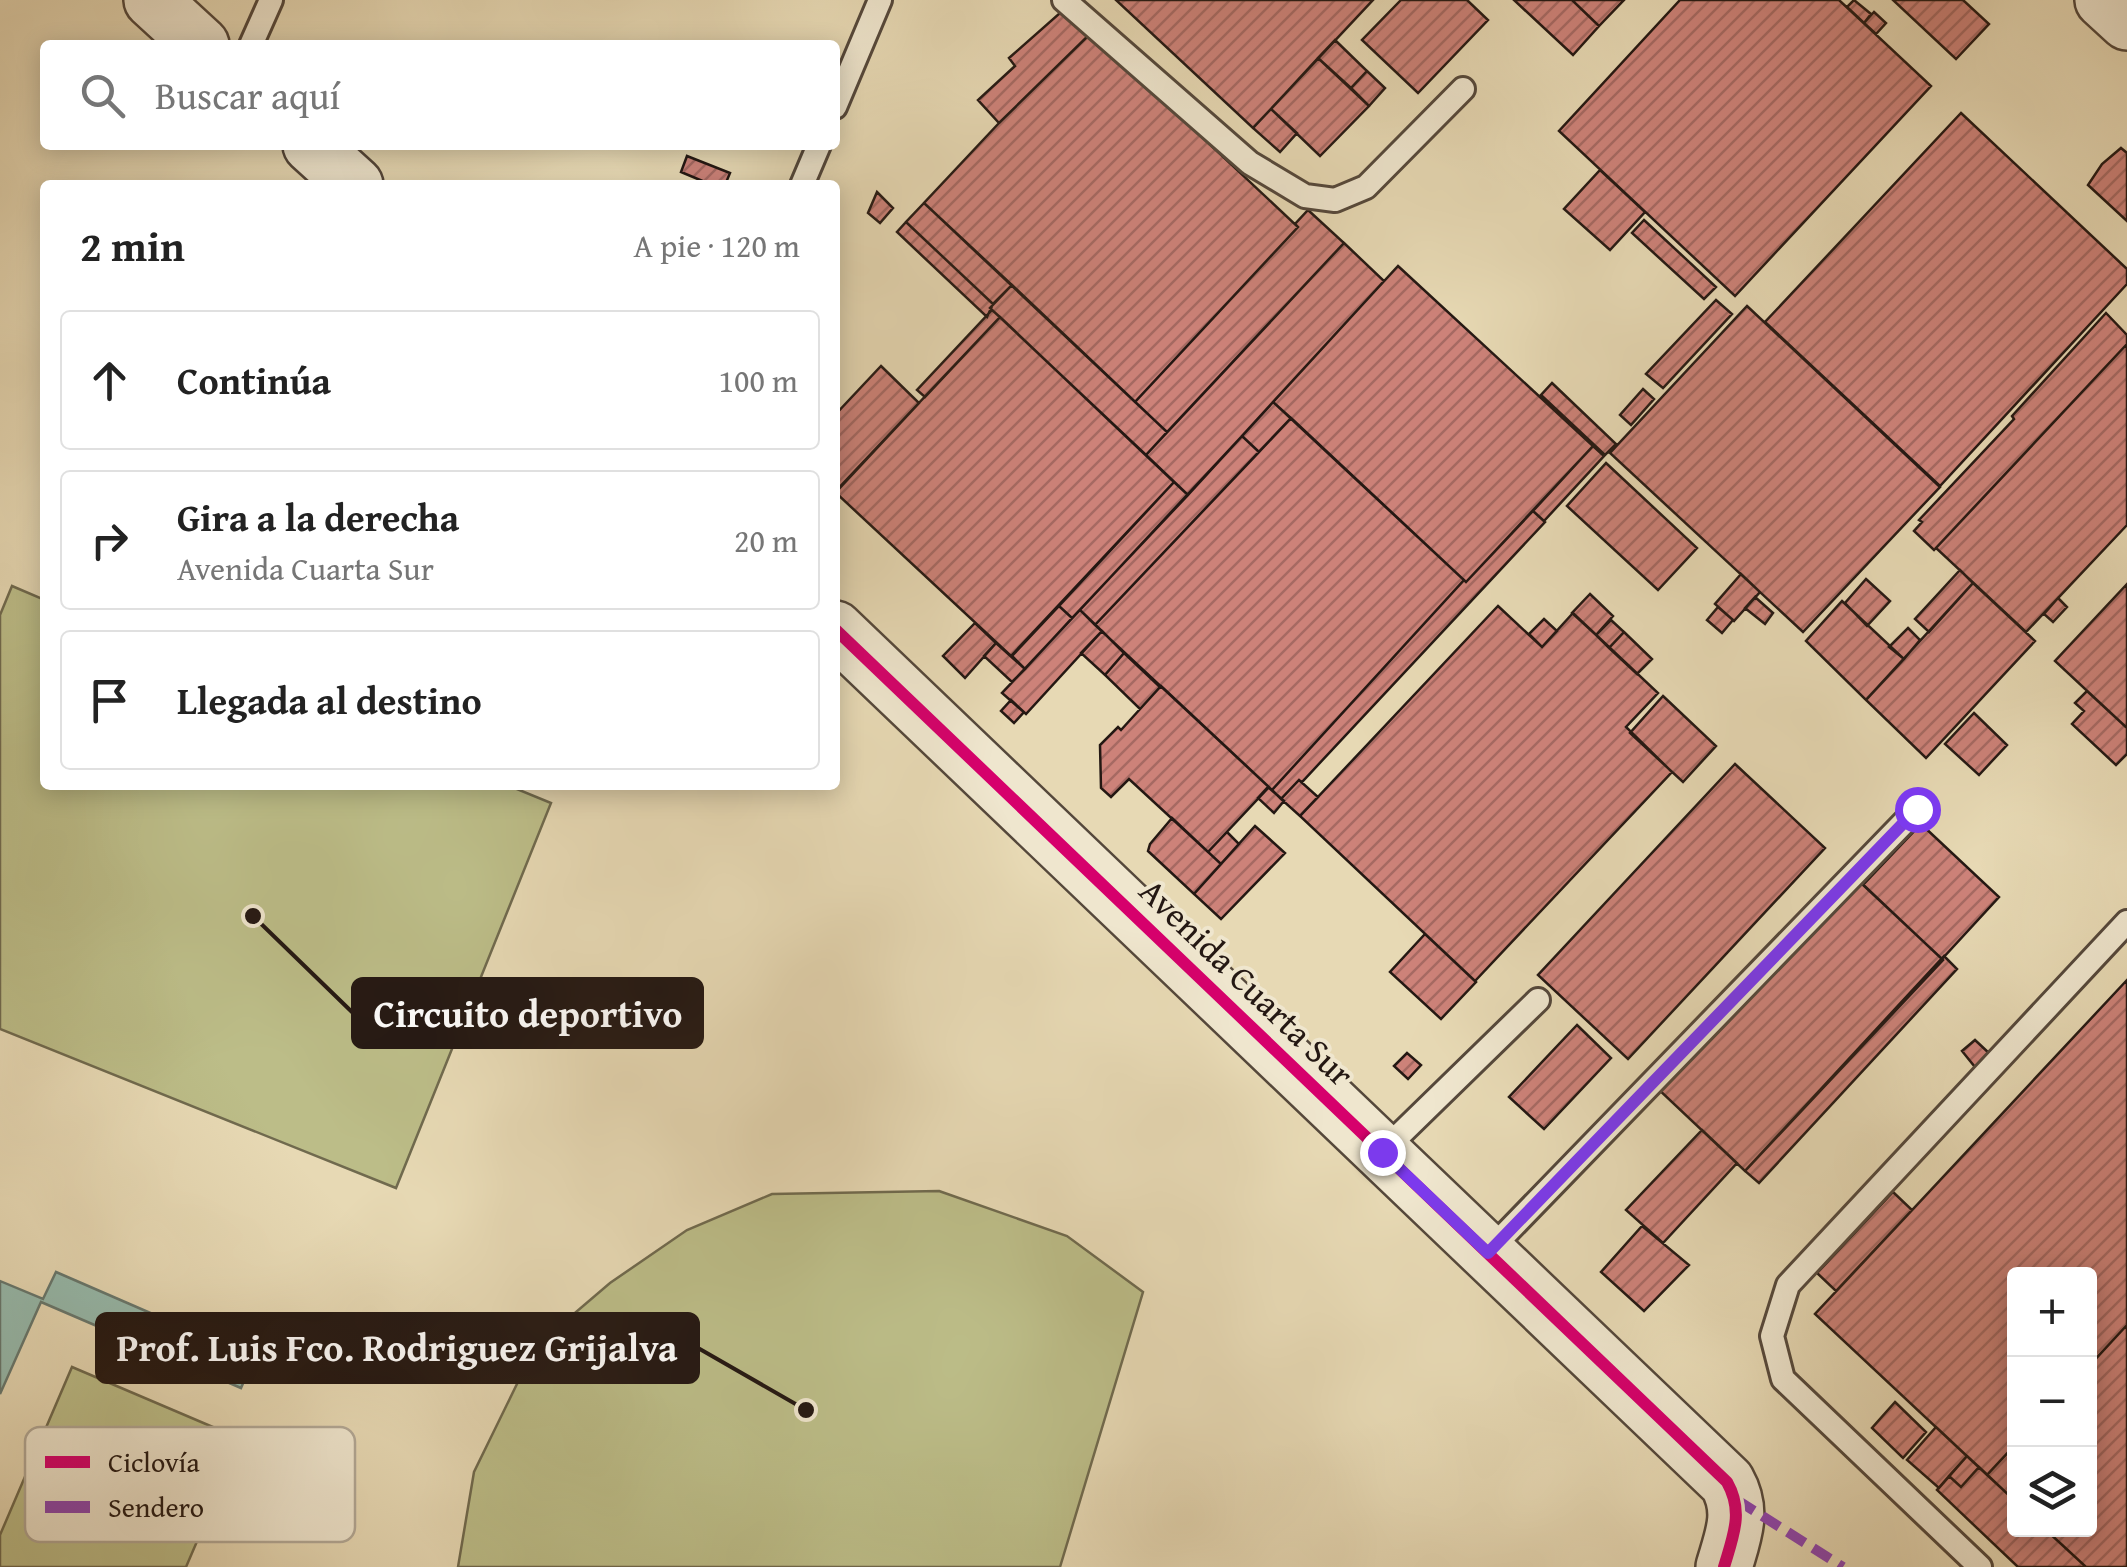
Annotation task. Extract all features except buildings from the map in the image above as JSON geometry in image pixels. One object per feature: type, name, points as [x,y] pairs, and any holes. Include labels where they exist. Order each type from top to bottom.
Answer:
[{"type":"street","points":[[152,0],[196,40]]},
{"type":"street","points":[[2103,0],[2127,22]]},
{"type":"street","points":[[316,150],[350,180]]},
{"type":"street","name":"Avenida Cuarta Sur","points":[[840,634],[1727,1482],[1737,1500],[1737,1522],[1724,1567]]},
{"type":"lane","points":[[254,40],[270,0]]},
{"type":"lane","points":[[840,95],[880,0]]},
{"type":"lane","points":[[1064,0],[1250,163],[1306,196],[1335,200],[1366,187],[1463,89]]},
{"type":"lane","points":[[804,180],[817,150]]},
{"type":"lane","points":[[1488,1253],[1917,809]]},
{"type":"lane","points":[[1980,1567],[1783,1379],[1772,1336],[1788,1285],[2127,922]]},
{"type":"lane","points":[[1382,1152],[1538,1000]]},
{"type":"green space","points":[[12,586],[40,598],[40,790],[519,790],[551,803],[396,1188],[0,1029],[0,615]]},
{"type":"green space","points":[[939,1191],[1067,1236],[1143,1292],[1060,1567],[458,1567],[474,1472],[535,1347],[610,1283],[687,1230],[772,1194]]},
{"type":"green space","points":[[72,1367],[213,1427],[46,1427]]},
{"type":"green space","points":[[25,1477],[25,1542],[197,1542],[186,1567],[0,1567],[0,1535]]},
{"type":"shaded area","points":[[56,1272],[254,1358],[241,1388],[41,1302],[0,1394],[0,1281],[43,1299]]},
{"type":"marked path","points":[[1737,1500],[1843,1567]]},
{"type":"cycle path","points":[[840,634],[1727,1482],[1736,1514],[1724,1567]]},
{"type":"place","name":"Circuito deportivo","points":[[253,916]]},
{"type":"place","name":"Prof. Luis Fco. Rodriguez Grijalva","points":[[806,1410]]},
{"type":"route","points":[[1382,1152],[1488,1253],[1917,809]]}]
